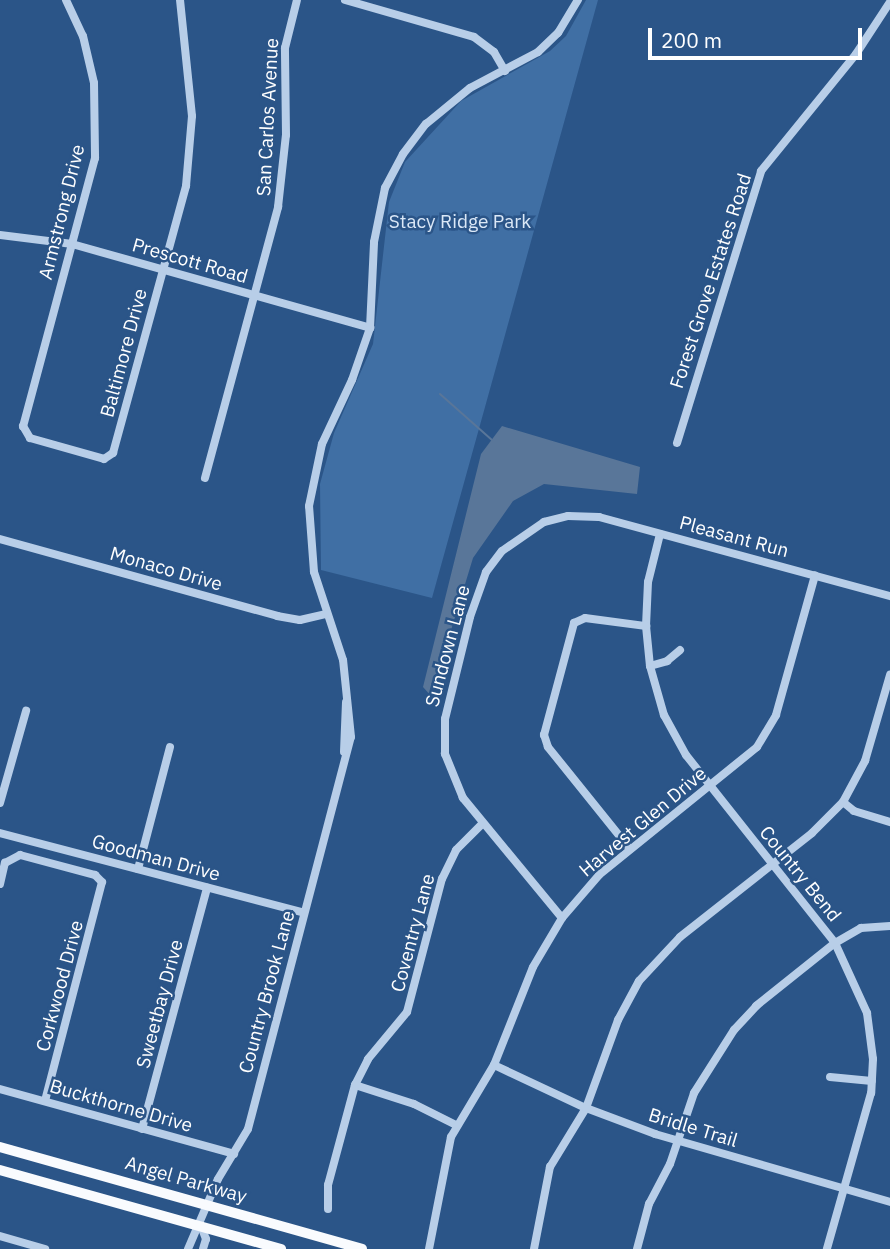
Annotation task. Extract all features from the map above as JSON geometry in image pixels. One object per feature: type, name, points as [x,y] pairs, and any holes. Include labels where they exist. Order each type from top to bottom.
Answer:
[{"type":"main road","name":"Angel Parkway","points":[[0,1147],[362,1249]]},
{"type":"main road","points":[[0,1170],[281,1249]]},
{"type":"street","name":"Armstrong Drive","points":[[24,431],[95,158],[97,108],[90,59],[66,0]]},
{"type":"street","name":"Baltimore Drive","points":[[24,431],[30,438],[102,458],[111,456],[186,186],[191,142],[180,0]]},
{"type":"street","name":"San Carlos Avenue","points":[[205,478],[255,295],[282,183],[285,48],[297,0]]},
{"type":"street","points":[[345,0],[474,37],[495,52],[505,71]]},
{"type":"street","name":"Country Brook Lane","points":[[188,1249],[192,1235],[201,1227],[209,1204],[248,1129],[344,759],[348,689],[343,660],[325,614],[309,545],[312,479],[322,444],[352,380],[370,328],[377,224],[393,171],[414,138],[440,110],[470,88],[505,71],[549,43],[578,0]]},
{"type":"street","name":"Forest Grove Estates Road","points":[[677,443],[761,171],[856,54],[890,2]]},
{"type":"street","name":"Prescott Road","points":[[0,234],[72,244],[370,328]]},
{"type":"street","name":"Pleasant Run","points":[[568,516],[599,517],[890,596]]},
{"type":"street","name":"Sundown Lane","points":[[562,918],[482,824],[453,782],[444,734],[470,617],[486,572],[502,551],[522,533],[568,516]]},
{"type":"street","name":"Country Bend","points":[[660,534],[648,582],[646,626],[650,666],[669,725],[709,786],[835,943],[867,1013],[872,1081],[827,1249]]},
{"type":"street","name":"Monaco Drive","points":[[0,539],[277,616],[300,620],[325,614]]},
{"type":"street","name":"Harvest Glen Drive","points":[[429,1249],[443,1161],[456,1125],[494,1065],[533,967],[562,918],[599,875],[743,760],[769,730],[814,575]]},
{"type":"street","points":[[630,849],[545,741],[570,632],[577,620],[646,626]]},
{"type":"street","points":[[650,666],[667,661],[680,650]]},
{"type":"street","points":[[534,1249],[550,1167],[586,1108],[618,1020],[639,981],[680,937],[772,864],[843,802],[865,761],[890,675]]},
{"type":"street","points":[[0,803],[26,711]]},
{"type":"street","points":[[138,869],[170,747]]},
{"type":"street","points":[[843,802],[854,811],[890,822]]},
{"type":"street","name":"Coventry Lane","points":[[328,1209],[328,1185],[355,1085],[368,1059],[407,1012],[445,872],[456,850],[482,824]]},
{"type":"street","name":"Goodman Drive","points":[[0,833],[304,913]]},
{"type":"street","name":"Corkwood Drive","points":[[0,884],[5,863],[20,855],[101,880],[103,889],[45,1101]]},
{"type":"street","name":"Sweetbay Drive","points":[[142,1129],[207,888]]},
{"type":"street","points":[[637,1249],[649,1204],[678,1141],[694,1093],[734,1030],[756,1006],[835,943],[861,928],[890,926]]},
{"type":"street","name":"Bridle Trail","points":[[494,1065],[586,1108],[678,1141],[890,1202]]},
{"type":"street","points":[[831,1077],[872,1081]]},
{"type":"street","points":[[355,1085],[414,1104],[456,1125]]},
{"type":"street","name":"Buckthorne Drive","points":[[0,1089],[234,1154]]},
{"type":"street","name":"Country Brook Lane","points":[[201,1227],[206,1238],[203,1249]]},
{"type":"street","points":[[0,1236],[45,1249]]},
{"type":"green space","name":"Stacy Ridge Park","points":[[586,0],[598,0],[432,598],[321,570],[320,484],[334,433],[373,344],[389,202],[405,162],[461,101],[550,51],[566,36]]},
{"type":"shaded area","points":[[502,426],[640,467],[637,494],[544,484],[513,501],[473,558],[431,696],[423,687],[481,454]]},
{"type":"waterway","points":[[440,394],[492,440]]}]
